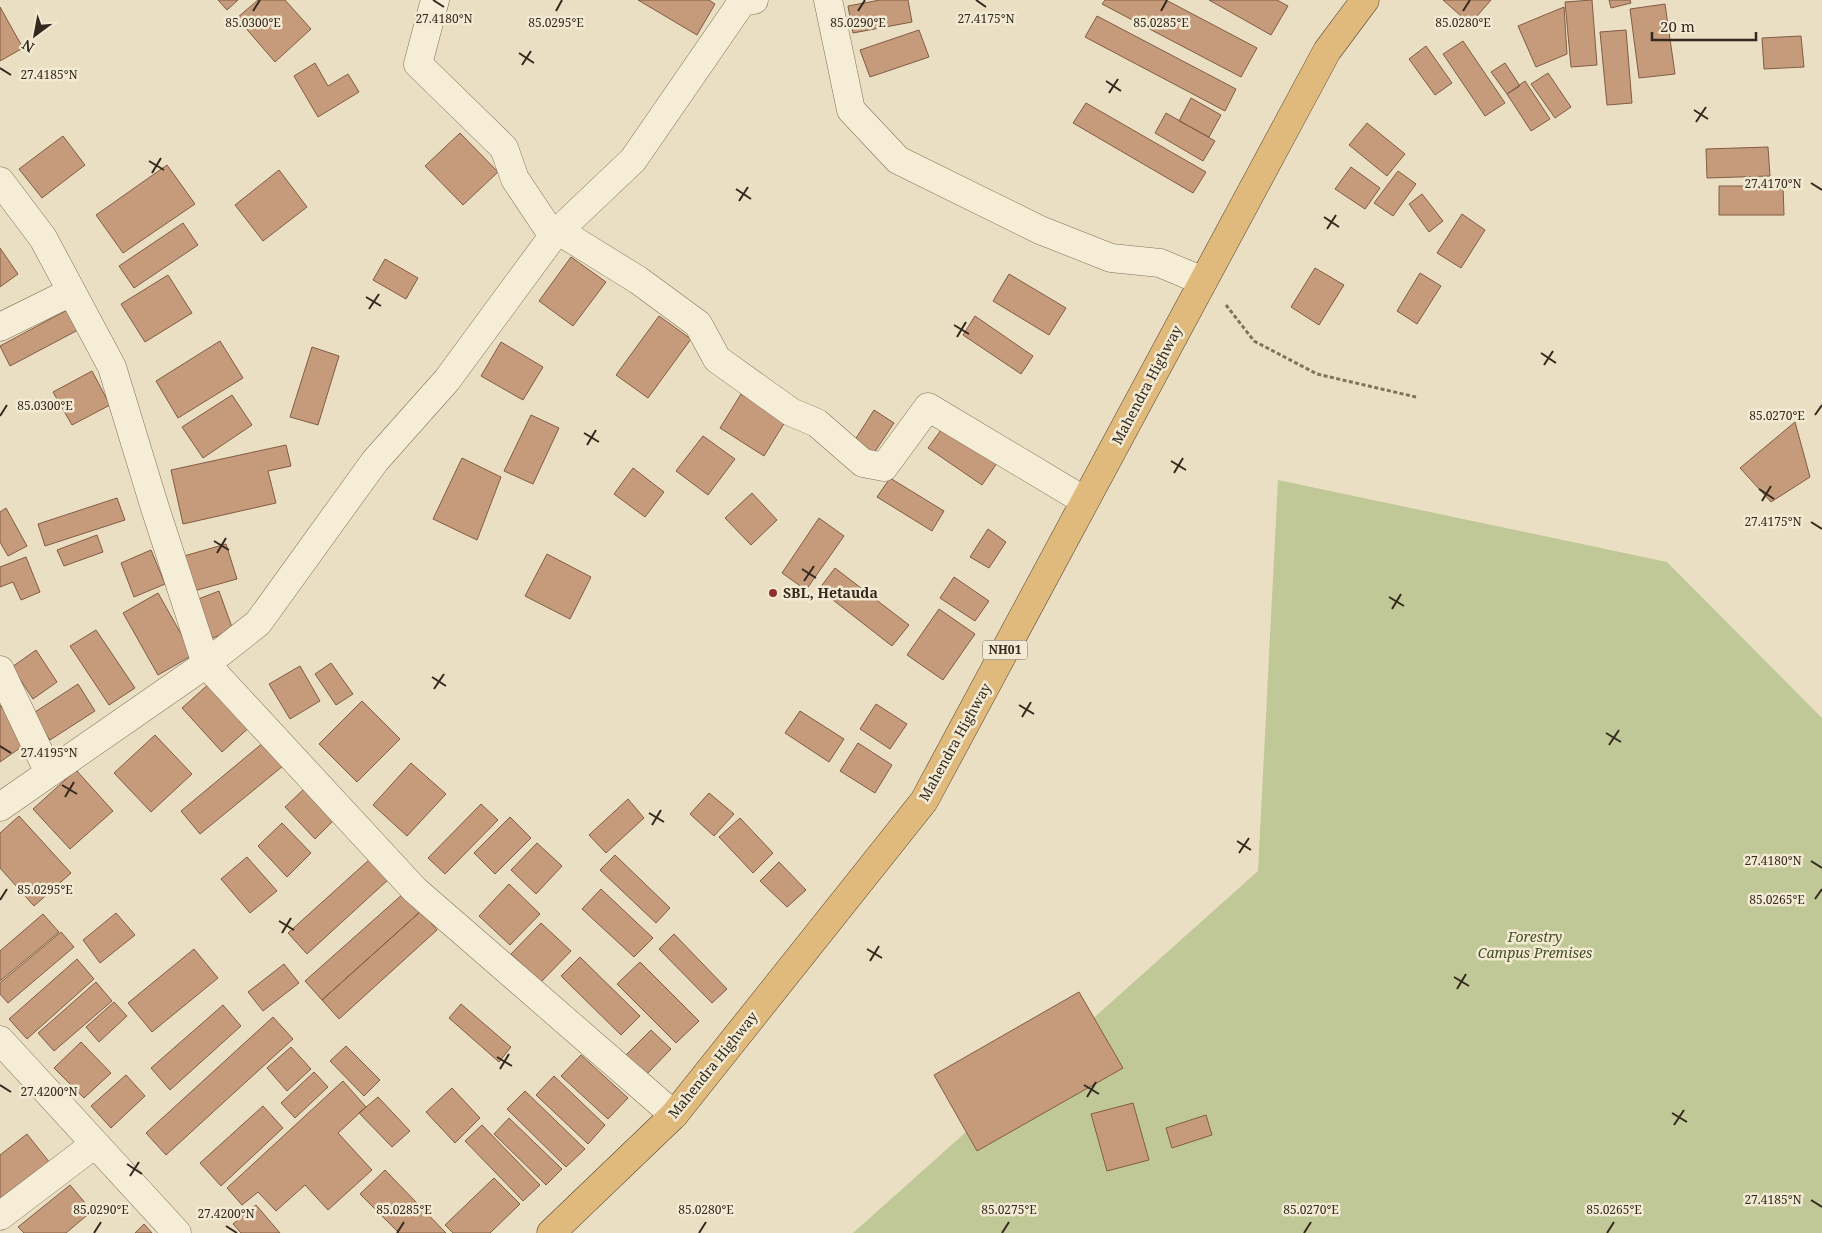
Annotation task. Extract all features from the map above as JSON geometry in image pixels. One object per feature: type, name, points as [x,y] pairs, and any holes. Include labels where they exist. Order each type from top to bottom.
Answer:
[{"type":"highway","name":"Mahendra Highway","points":[[551,1233],[674,1115],[924,801],[1327,51],[1365,0]]},
{"type":"street","points":[[435,0],[418,64],[504,148],[515,179],[556,234],[638,280],[698,324],[717,359],[791,412],[816,423],[863,464],[884,467],[928,407],[1085,501]]},
{"type":"street","points":[[0,807],[206,664],[258,623],[375,461],[448,380],[556,234],[633,160],[742,2],[754,0]]},
{"type":"street","points":[[828,0],[851,110],[898,160],[1040,230],[1111,258],[1160,263],[1203,281]]},
{"type":"street","points":[[0,180],[43,238],[112,367],[155,508],[206,664],[415,890],[674,1115]]},
{"type":"street","points":[[0,327],[71,292]]},
{"type":"street","points":[[0,670],[49,773]]},
{"type":"street","points":[[0,1040],[177,1233]]},
{"type":"street","points":[[0,1216],[95,1144]]},
{"type":"path","points":[[1203,281],[1225,304],[1254,341],[1317,374],[1416,397]]},
{"type":"green space","name":"Forestry Campus Premises","points":[[1278,480],[1667,562],[1822,718],[1822,1233],[853,1233],[1258,871]]},
{"type":"building","points":[[218,0],[238,0],[227,10]]},
{"type":"building","points":[[258,0],[285,0],[311,29],[275,62],[237,18]]},
{"type":"building","points":[[638,0],[709,0],[715,4],[697,35]]},
{"type":"building","points":[[880,0],[908,0],[912,22],[853,33],[848,6]]},
{"type":"building","points":[[1105,0],[1166,0],[1257,48],[1241,77],[1102,4]]},
{"type":"building","points":[[1209,0],[1277,0],[1288,6],[1271,35]]},
{"type":"building","points":[[1443,0],[1491,0],[1470,24]]},
{"type":"building","points":[[1592,0],[1597,65],[1571,67],[1565,2]]},
{"type":"building","points":[[1609,0],[1630,0],[1631,3],[1611,8]]},
{"type":"building","points":[[1665,4],[1675,74],[1639,78],[1630,9]]},
{"type":"building","points":[[0,7],[23,48],[0,61]]},
{"type":"building","points":[[1564,7],[1567,54],[1536,67],[1518,26]]},
{"type":"building","points":[[1097,16],[1236,89],[1225,111],[1085,37]]},
{"type":"building","points":[[919,30],[929,57],[870,77],[860,50]]},
{"type":"building","points":[[1626,30],[1632,103],[1607,105],[1600,32]]},
{"type":"building","points":[[1801,36],[1804,67],[1764,69],[1762,38]]},
{"type":"building","points":[[1463,41],[1505,103],[1485,116],[1443,54]]},
{"type":"building","points":[[1426,46],[1452,83],[1435,95],[1409,59]]},
{"type":"building","points":[[315,63],[328,86],[348,74],[359,92],[318,117],[294,76]]},
{"type":"building","points":[[1505,63],[1520,86],[1507,94],[1491,72]]},
{"type":"building","points":[[1548,73],[1571,107],[1555,118],[1531,84]]},
{"type":"building","points":[[1525,81],[1550,119],[1531,131],[1507,94]]},
{"type":"building","points":[[1191,98],[1221,115],[1209,137],[1179,121]]},
{"type":"building","points":[[1086,103],[1206,172],[1193,193],[1073,123]]},
{"type":"building","points":[[1166,113],[1215,141],[1203,161],[1155,133]]},
{"type":"building","points":[[1367,123],[1405,154],[1387,176],[1349,145]]},
{"type":"building","points":[[460,133],[498,172],[463,205],[425,166]]},
{"type":"building","points":[[63,136],[85,165],[42,198],[19,169]]},
{"type":"building","points":[[1768,147],[1770,176],[1707,178],[1706,149]]},
{"type":"building","points":[[167,165],[195,204],[123,253],[96,215]]},
{"type":"building","points":[[1351,167],[1380,188],[1365,209],[1335,189]]},
{"type":"building","points":[[279,170],[307,207],[263,241],[235,205]]},
{"type":"building","points":[[1398,171],[1416,184],[1393,216],[1374,203]]},
{"type":"building","points":[[1719,186],[1783,186],[1784,215],[1719,215]]},
{"type":"building","points":[[1422,194],[1443,221],[1429,232],[1409,204]]},
{"type":"building","points":[[1462,214],[1485,230],[1461,268],[1437,253]]},
{"type":"building","points":[[183,223],[198,245],[134,288],[119,266]]},
{"type":"building","points":[[0,248],[18,274],[0,287]]},
{"type":"building","points":[[571,257],[606,282],[573,326],[539,301]]},
{"type":"building","points":[[385,259],[418,278],[406,299],[373,280]]},
{"type":"building","points":[[1315,268],[1344,285],[1319,325],[1291,307]]},
{"type":"building","points":[[1420,273],[1441,286],[1417,324],[1397,311]]},
{"type":"building","points":[[1009,274],[1066,308],[1049,335],[993,301]]},
{"type":"building","points":[[168,275],[192,313],[145,342],[121,304]]},
{"type":"building","points":[[67,310],[78,330],[10,366],[0,346]]},
{"type":"building","points":[[659,316],[691,339],[648,398],[616,375]]},
{"type":"building","points":[[975,316],[1033,356],[1021,374],[963,335]]},
{"type":"building","points":[[220,341],[243,378],[178,418],[156,381]]},
{"type":"building","points":[[501,342],[543,367],[523,400],[481,376]]},
{"type":"building","points":[[312,347],[339,356],[318,425],[290,417]]},
{"type":"building","points":[[92,371],[110,405],[72,425],[53,392]]},
{"type":"building","points":[[741,394],[785,422],[764,456],[720,428]]},
{"type":"building","points":[[232,395],[252,425],[203,458],[182,427]]},
{"type":"building","points":[[874,410],[894,423],[872,456],[853,443]]},
{"type":"building","points":[[531,415],[559,428],[533,484],[504,471]]},
{"type":"building","points":[[1795,422],[1810,477],[1771,502],[1740,468]]},
{"type":"building","points":[[944,426],[997,463],[982,485],[928,448]]},
{"type":"building","points":[[703,436],[735,459],[708,495],[676,471]]},
{"type":"building","points":[[286,445],[291,466],[268,471],[276,503],[183,524],[171,470]]},
{"type":"building","points":[[462,458],[501,477],[477,540],[433,519]]},
{"type":"building","points":[[633,468],[664,492],[645,517],[614,494]]},
{"type":"building","points":[[890,478],[944,511],[932,531],[877,497]]},
{"type":"building","points":[[752,493],[777,520],[751,545],[725,518]]},
{"type":"building","points":[[117,498],[125,520],[45,546],[38,524]]},
{"type":"building","points":[[6,508],[27,546],[8,556],[0,542],[0,512]]},
{"type":"building","points":[[819,518],[844,536],[806,590],[782,573]]},
{"type":"building","points":[[988,529],[1006,542],[989,568],[970,557]]},
{"type":"building","points":[[97,535],[103,552],[64,566],[57,550]]},
{"type":"building","points":[[226,544],[237,579],[194,591],[184,556]]},
{"type":"building","points":[[151,550],[165,584],[134,597],[121,563]]},
{"type":"building","points":[[547,554],[591,577],[570,619],[525,596]]},
{"type":"building","points":[[26,557],[40,592],[21,600],[13,582],[0,587],[0,567]]},
{"type":"building","points":[[835,568],[909,625],[892,646],[819,589]]},
{"type":"building","points":[[954,577],[989,601],[975,621],[940,598]]},
{"type":"building","points":[[219,591],[233,630],[210,639],[196,600]]},
{"type":"building","points":[[158,593],[193,655],[158,675],[123,613]]},
{"type":"building","points":[[939,609],[975,634],[943,680],[907,655]]},
{"type":"building","points":[[96,630],[135,688],[109,705],[70,646]]},
{"type":"building","points":[[36,650],[57,682],[33,699],[12,667]]},
{"type":"building","points":[[331,663],[353,694],[336,705],[315,674]]},
{"type":"building","points":[[300,666],[320,701],[290,719],[269,684]]},
{"type":"building","points":[[212,681],[252,725],[222,752],[182,708]]},
{"type":"building","points":[[78,684],[95,711],[50,740],[32,714]]},
{"type":"building","points":[[362,701],[400,739],[357,782],[319,744]]},
{"type":"building","points":[[876,704],[907,724],[890,749],[860,729]]},
{"type":"building","points":[[0,705],[27,743],[0,762]]},
{"type":"building","points":[[800,711],[844,739],[829,762],[785,733]]},
{"type":"building","points":[[155,735],[192,774],[151,812],[114,773]]},
{"type":"building","points":[[264,742],[283,766],[200,834],[181,811]]},
{"type":"building","points":[[858,743],[892,765],[875,793],[840,771]]},
{"type":"building","points":[[411,763],[446,794],[407,836],[373,805]]},
{"type":"building","points":[[76,770],[113,811],[70,849],[33,809]]},
{"type":"building","points":[[305,788],[335,819],[315,839],[285,807]]},
{"type":"building","points":[[709,793],[734,814],[714,836],[690,814]]},
{"type":"building","points":[[628,799],[644,818],[606,853],[589,835]]},
{"type":"building","points":[[481,804],[498,820],[445,874],[428,858]]},
{"type":"building","points":[[19,816],[71,873],[34,906],[0,868],[0,833]]},
{"type":"building","points":[[510,817],[531,838],[495,874],[474,853]]},
{"type":"building","points":[[740,818],[773,853],[753,873],[719,837]]},
{"type":"building","points":[[282,823],[311,853],[287,877],[258,846]]},
{"type":"building","points":[[537,843],[562,866],[536,894],[511,870]]},
{"type":"building","points":[[615,855],[670,908],[656,923],[600,870]]},
{"type":"building","points":[[247,857],[277,891],[250,913],[221,879]]},
{"type":"building","points":[[370,859],[389,879],[307,954],[288,933]]},
{"type":"building","points":[[779,862],[806,890],[787,907],[760,881]]},
{"type":"building","points":[[509,884],[540,914],[510,945],[479,916]]},
{"type":"building","points":[[601,889],[653,938],[634,957],[582,909]]},
{"type":"building","points":[[404,893],[421,911],[322,1000],[305,981]]},
{"type":"building","points":[[421,911],[437,930],[339,1019],[322,1000]]},
{"type":"building","points":[[116,913],[135,935],[100,963],[83,940]]},
{"type":"building","points":[[43,914],[59,932],[0,981],[0,951]]},
{"type":"building","points":[[541,923],[571,951],[541,982],[511,954]]},
{"type":"building","points":[[61,932],[74,947],[8,1003],[0,994],[0,983]]},
{"type":"building","points":[[674,934],[727,989],[712,1003],[659,949]]},
{"type":"building","points":[[194,949],[218,978],[152,1032],[128,1003]]},
{"type":"building","points":[[580,957],[640,1016],[621,1035],[561,976]]},
{"type":"building","points":[[77,959],[94,979],[27,1039],[9,1019]]},
{"type":"building","points":[[640,962],[699,1021],[676,1043],[617,984]]},
{"type":"building","points":[[284,964],[299,983],[263,1011],[248,992]]},
{"type":"building","points":[[96,982],[112,1001],[54,1051],[38,1033]]},
{"type":"building","points":[[1079,992],[1123,1068],[977,1151],[934,1075]]},
{"type":"building","points":[[114,1002],[127,1016],[99,1042],[86,1027]]},
{"type":"building","points":[[461,1004],[511,1047],[499,1062],[449,1018]]},
{"type":"building","points":[[223,1005],[241,1026],[170,1090],[151,1068]]},
{"type":"building","points":[[273,1017],[293,1039],[166,1155],[146,1133]]},
{"type":"building","points":[[651,1030],[671,1049],[645,1076],[624,1057]]},
{"type":"building","points":[[81,1042],[111,1073],[84,1098],[54,1068]]},
{"type":"building","points":[[346,1046],[380,1080],[364,1096],[330,1061]]},
{"type":"building","points":[[291,1047],[311,1069],[287,1091],[267,1068]]},
{"type":"building","points":[[581,1055],[628,1098],[608,1119],[561,1076]]},
{"type":"building","points":[[314,1072],[328,1087],[295,1118],[281,1103]]},
{"type":"building","points":[[126,1075],[145,1096],[111,1128],[91,1106]]},
{"type":"building","points":[[554,1076],[605,1125],[588,1144],[536,1095]]},
{"type":"building","points":[[343,1081],[366,1107],[338,1133],[372,1170],[328,1210],[305,1185],[276,1211],[258,1192],[242,1205],[227,1188]]},
{"type":"building","points":[[452,1088],[480,1118],[455,1143],[426,1112]]},
{"type":"building","points":[[525,1091],[585,1149],[566,1167],[507,1109]]},
{"type":"building","points":[[378,1097],[410,1131],[392,1147],[359,1113]]},
{"type":"building","points":[[1133,1103],[1149,1160],[1107,1171],[1091,1114]]},
{"type":"building","points":[[263,1106],[283,1128],[221,1186],[200,1163]]},
{"type":"building","points":[[1206,1115],[1212,1135],[1172,1148],[1166,1128]]},
{"type":"building","points":[[509,1118],[562,1169],[546,1185],[494,1134]]},
{"type":"building","points":[[482,1125],[540,1185],[523,1201],[465,1141]]},
{"type":"building","points":[[27,1134],[50,1163],[0,1203],[0,1155]]},
{"type":"building","points":[[385,1170],[446,1233],[399,1233],[360,1194]]},
{"type":"building","points":[[494,1178],[520,1204],[490,1233],[453,1233],[445,1225]]},
{"type":"building","points":[[70,1185],[92,1211],[66,1233],[24,1233],[18,1227]]},
{"type":"building","points":[[256,1205],[280,1233],[241,1233],[233,1224]]},
{"type":"building","points":[[144,1224],[152,1233],[135,1233]]},
{"type":"place","name":"SBL, Hetauda","points":[[773,593]]}]
